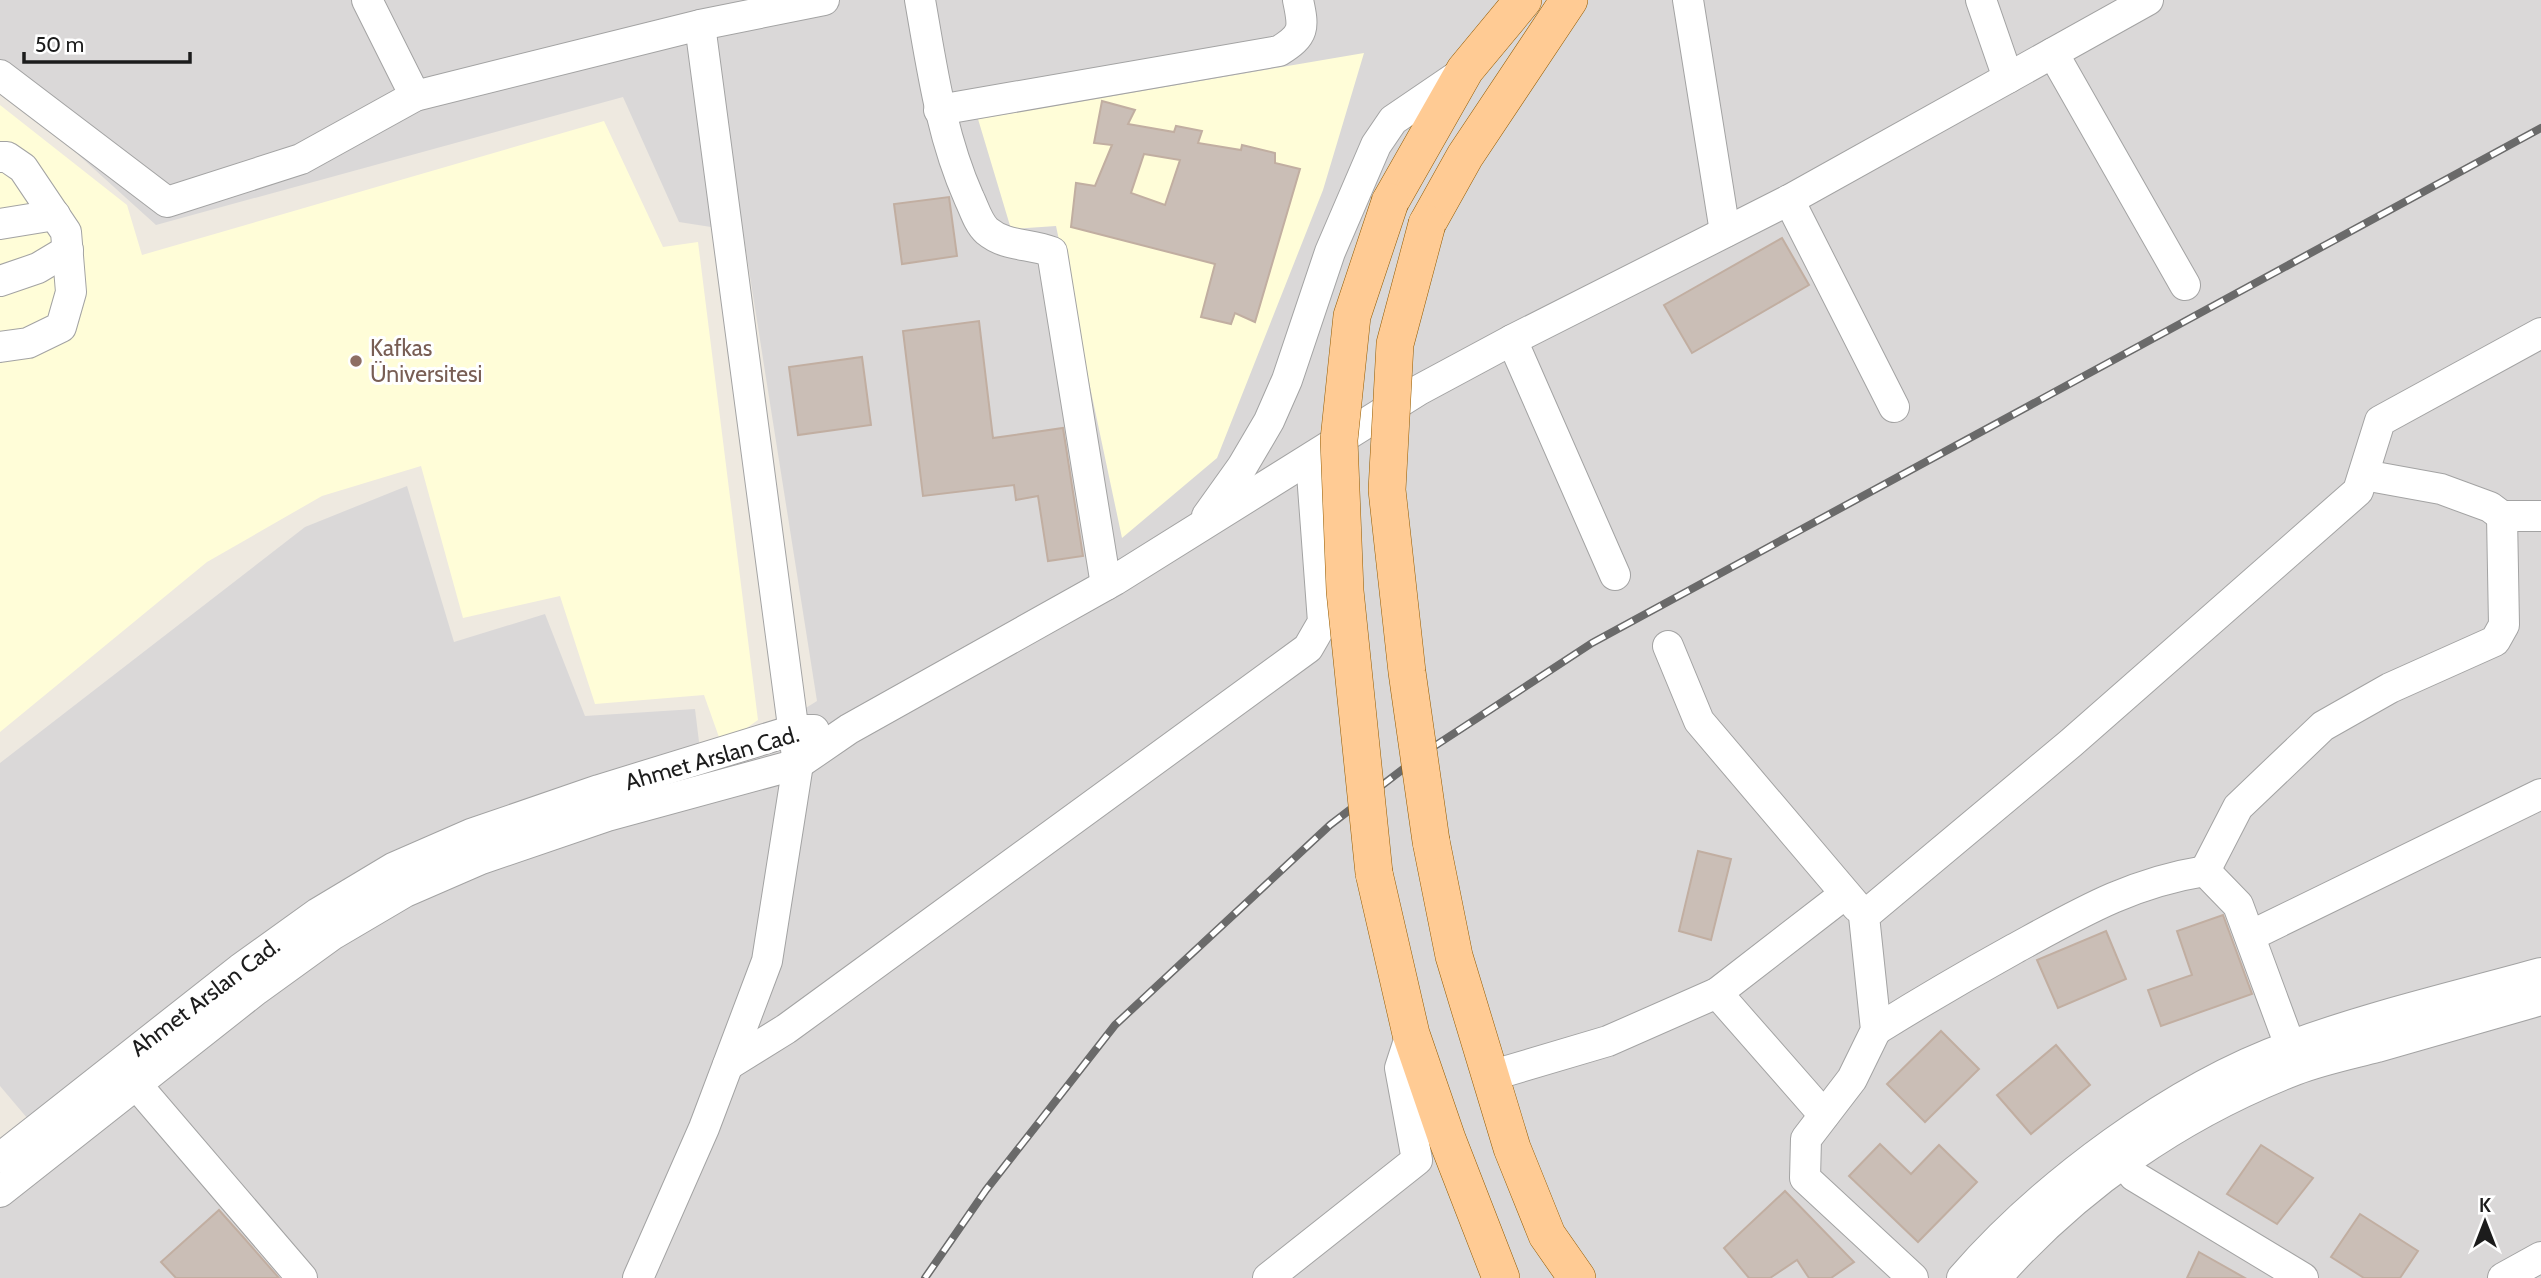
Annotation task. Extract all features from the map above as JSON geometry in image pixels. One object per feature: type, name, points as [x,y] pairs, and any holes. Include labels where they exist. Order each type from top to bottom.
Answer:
[{"type":"main road","points":[[1502,1278],[1447,1139],[1411,1034],[1374,873],[1345,591],[1339,440],[1352,316],[1390,202],[1465,70],[1522,0]]},
{"type":"main road","points":[[1569,0],[1465,156],[1427,224],[1395,344],[1387,490],[1407,672],[1431,841],[1454,956],[1512,1148],[1547,1236],[1577,1278]]},
{"type":"street","points":[[368,0],[415,96]]},
{"type":"street","points":[[0,75],[167,202],[301,159],[415,96],[701,25],[824,0]]},
{"type":"street","points":[[920,0],[939,110],[955,166],[985,229],[1001,240],[1037,246],[1052,252],[1106,585]]},
{"type":"street","points":[[939,110],[1279,51],[1297,40],[1303,24],[1298,0]]},
{"type":"street","points":[[1688,0],[1725,232]]},
{"type":"street","points":[[1981,0],[2008,78]]},
{"type":"street","points":[[849,729],[1106,585],[1311,460],[1419,390],[1512,340],[1789,201],[2148,0]]},
{"type":"street","points":[[638,1278],[704,1128],[767,961],[798,764],[701,25]]},
{"type":"street","points":[[2053,53],[2185,285]]},
{"type":"street","points":[[1198,527],[1242,467],[1269,421],[1287,380],[1330,252],[1376,145],[1393,120],[1465,70]]},
{"type":"street","points":[[0,157],[7,157],[23,168],[66,232],[71,292],[61,327],[28,343],[0,347]]},
{"type":"street","points":[[1789,201],[1894,407]]},
{"type":"street","points":[[0,224],[55,215]]},
{"type":"street","points":[[0,281],[38,268],[68,250]]},
{"type":"street","points":[[1490,1076],[1608,1041],[1717,993],[1854,905],[2227,607],[2358,491],[2380,421],[2541,333]]},
{"type":"street","points":[[1512,340],[1615,575]]},
{"type":"street","points":[[728,1065],[786,1028],[1308,648],[1324,622],[1311,460]]},
{"type":"street","points":[[2364,475],[2441,489],[2490,507],[2502,516],[2541,516]]},
{"type":"street","points":[[2205,871],[2238,807],[2323,726],[2390,688],[2495,641],[2504,625],[2502,516]]},
{"type":"street","points":[[1668,646],[1699,722],[1854,905],[1876,1030]]},
{"type":"street","name":"Ahmet Arslan Cad.","points":[[0,1157],[240,969],[318,913],[393,868],[471,834],[599,790],[794,730],[849,729]]},
{"type":"street","name":"Ahmet Arslan Cad.","points":[[0,1192],[135,1083],[332,935],[405,892],[481,859],[607,816],[798,764],[849,729]]},
{"type":"street","points":[[2250,936],[2541,794]]},
{"type":"street","points":[[2205,871],[2238,905],[2295,1057]]},
{"type":"street","points":[[1913,1278],[1805,1178],[1806,1139],[1852,1079],[1876,1030],[1938,992],[2105,899],[2164,878],[2205,871]]},
{"type":"street","points":[[1962,1278],[2019,1217],[2118,1155],[2212,1107],[2295,1057],[2541,973]]},
{"type":"street","points":[[1717,993],[1824,1115]]},
{"type":"street","points":[[2295,1057],[2541,1000]]},
{"type":"street","points":[[1268,1278],[1417,1160],[1400,1068],[1411,1034]]},
{"type":"street","points":[[135,1083],[302,1278]]},
{"type":"street","points":[[1996,1278],[2118,1155]]},
{"type":"street","points":[[2118,1155],[2134,1177],[2303,1278]]},
{"type":"street","points":[[2502,1278],[2541,1257]]},
{"type":"shaded area","points":[[0,0],[2541,0],[2541,1278],[0,1278],[0,1204],[61,1158],[0,1086],[0,763],[305,527],[407,486],[454,642],[545,614],[585,716],[695,709],[700,750],[764,734],[817,701],[743,232],[679,222],[623,97],[156,225],[0,84]]},
{"type":"shaded area","points":[[1364,53],[1323,190],[1217,458],[1122,538],[1056,226],[1011,229],[978,119]]},
{"type":"shaded area","name":"Kafkas Üniversitesi","points":[[0,105],[127,205],[142,255],[604,121],[663,247],[698,242],[758,720],[741,732],[720,740],[704,695],[595,704],[560,596],[463,618],[421,466],[322,496],[207,562],[0,732]]},
{"type":"building","points":[[1102,101],[1135,110],[1128,124],[1174,132],[1176,126],[1202,131],[1198,143],[1241,150],[1242,145],[1275,153],[1275,163],[1300,169],[1255,322],[1235,313],[1231,324],[1201,317],[1215,264],[1071,227],[1076,183],[1095,186],[1112,145],[1094,143]],"holes":[[[1144,154],[1180,160],[1165,205],[1131,193]]]},
{"type":"building","points":[[949,197],[957,256],[902,264],[894,204]]},
{"type":"building","points":[[1782,238],[1809,285],[1692,353],[1664,305]]},
{"type":"building","points":[[979,321],[993,438],[1063,428],[1083,556],[1048,561],[1038,496],[1016,500],[1014,485],[923,496],[903,331]]},
{"type":"building","points":[[862,357],[871,425],[798,435],[789,367]]},
{"type":"building","points":[[1698,851],[1731,859],[1711,940],[1679,931]]},
{"type":"building","points":[[2223,915],[2252,994],[2161,1026],[2148,990],[2192,975],[2177,931]]},
{"type":"building","points":[[2106,931],[2126,979],[2058,1008],[2037,960]]},
{"type":"building","points":[[1941,1031],[1979,1069],[1925,1122],[1887,1084]]},
{"type":"building","points":[[2056,1045],[2090,1085],[2031,1134],[1997,1095]]},
{"type":"building","points":[[1880,1144],[1911,1174],[1939,1145],[1977,1182],[1918,1242],[1849,1176]]},
{"type":"building","points":[[2261,1145],[2313,1178],[2277,1224],[2227,1194]]},
{"type":"building","points":[[1785,1191],[1854,1262],[1831,1278],[1809,1278],[1797,1260],[1770,1278],[1749,1278],[1724,1248]]},
{"type":"building","points":[[219,1210],[279,1278],[176,1278],[161,1262]]},
{"type":"building","points":[[2360,1214],[2418,1251],[2400,1278],[2364,1278],[2331,1257]]},
{"type":"building","points":[[2199,1252],[2245,1278],[2187,1278]]},
{"type":"railway","points":[[925,1278],[986,1190],[1115,1025],[1330,825],[1424,753],[1592,643],[2541,128]]},
{"type":"place","name":"Kafkas Üniversitesi","points":[[356,361]]}]
